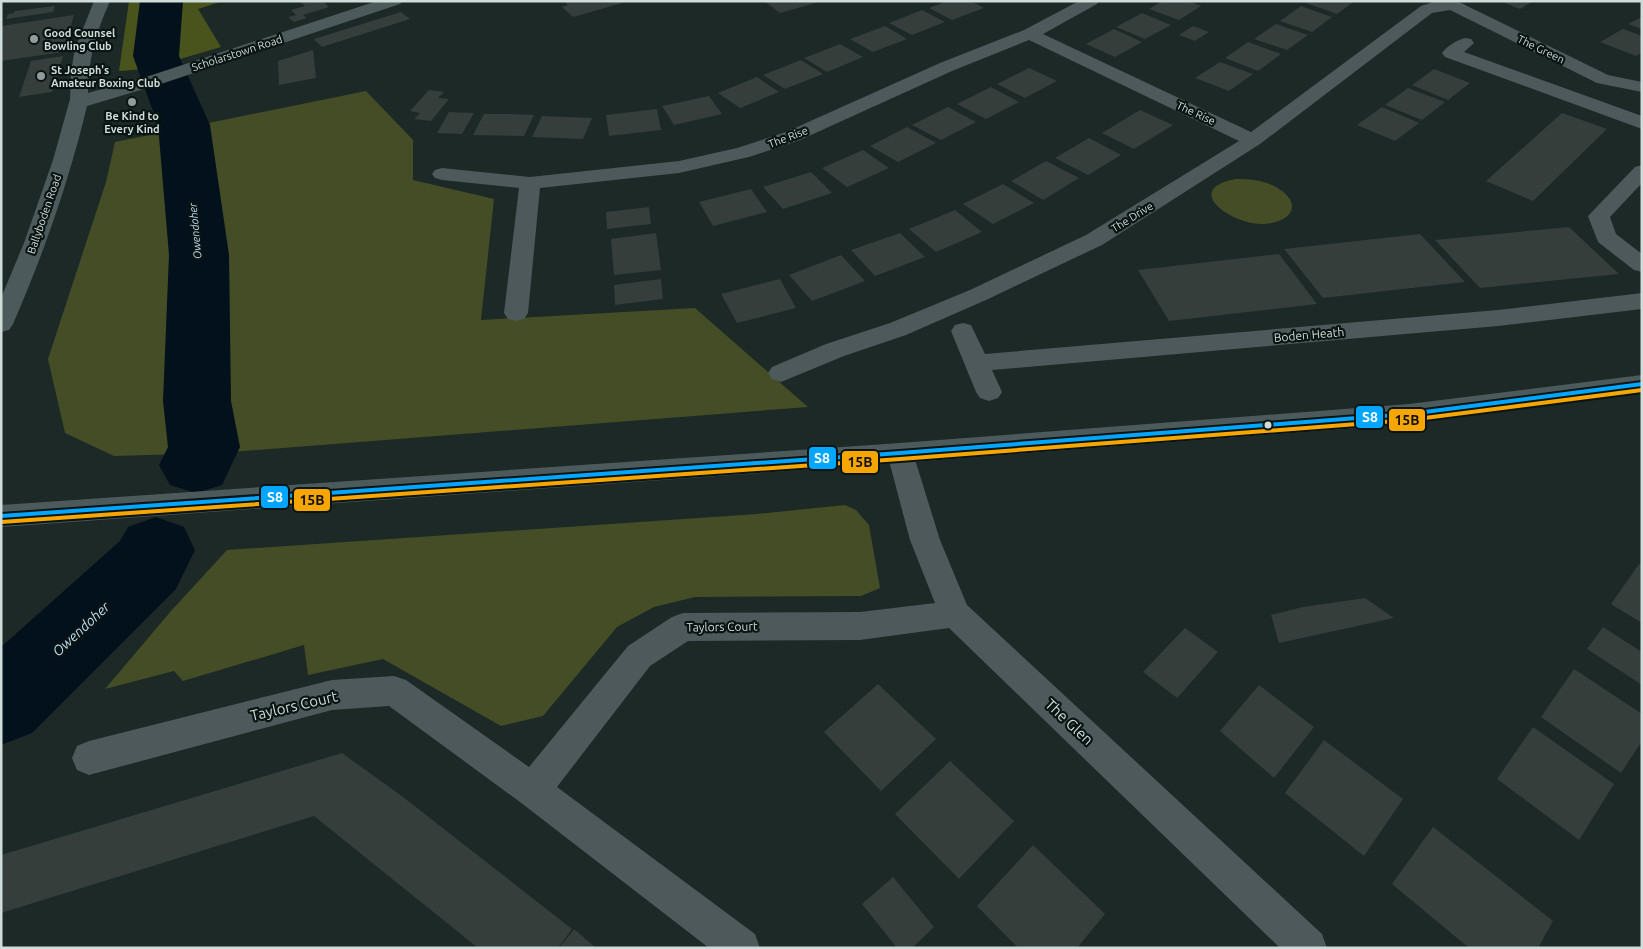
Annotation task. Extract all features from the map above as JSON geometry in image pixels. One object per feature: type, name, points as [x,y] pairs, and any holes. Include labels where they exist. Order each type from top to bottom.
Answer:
[{"type":"main road","name":"Ballyboden Road","points":[[1,324],[17,291],[51,198],[79,102],[80,66],[88,32],[102,1]]},
{"type":"main road","name":"Scholarstown Road","points":[[79,102],[163,78],[394,1]]},
{"type":"main road","points":[[1,516],[129,508],[231,498],[900,453],[1409,414],[1642,384]]},
{"type":"street","name":"The Rise","points":[[442,174],[530,183],[679,167],[742,154],[794,136],[946,67],[1030,34],[1091,1]]},
{"type":"street","name":"The Green","points":[[1448,3],[1603,79],[1642,87]]},
{"type":"street","name":"The Drive","points":[[781,373],[835,350],[898,329],[978,295],[1094,240],[1253,140],[1427,9],[1448,3]]},
{"type":"street","name":"The Rise","points":[[1030,34],[1253,140]]},
{"type":"street","points":[[1465,43],[1451,54],[1642,123]]},
{"type":"street","points":[[1642,171],[1598,216],[1606,236],[1642,265]]},
{"type":"street","points":[[516,313],[517,276],[524,238],[530,183]]},
{"type":"street","name":"Boden Heath","points":[[976,363],[1498,318],[1642,301]]},
{"type":"street","points":[[962,331],[988,392]]},
{"type":"street","name":"The Glen","points":[[900,453],[925,540],[955,614],[1308,948]]},
{"type":"street","name":"Taylors Court","points":[[532,790],[639,656],[683,626],[860,626],[955,614]]},
{"type":"street","name":"Taylors Court","points":[[89,758],[332,695],[394,691],[532,790],[741,948]]},
{"type":"green space","points":[[129,1],[223,1],[198,9],[221,47],[146,69],[119,71]]},
{"type":"green space","points":[[366,91],[413,140],[413,180],[494,199],[481,320],[695,308],[808,407],[218,453],[114,456],[65,433],[48,359],[106,182],[115,142]]},
{"type":"green space","points":[[1236,179],[1265,182],[1274,186],[1289,198],[1292,210],[1283,219],[1264,224],[1252,223],[1227,213],[1217,206],[1212,198],[1212,191],[1220,184]]},
{"type":"green space","points":[[845,505],[856,510],[869,525],[880,588],[861,596],[695,597],[654,607],[617,627],[543,716],[501,726],[383,659],[308,675],[304,645],[183,681],[174,671],[105,689],[171,611],[227,550],[757,514]]},
{"type":"building","points":[[299,1],[323,1],[329,7],[303,15],[307,18],[294,22],[288,17],[296,15],[291,10],[305,6]]},
{"type":"building","points":[[564,1],[626,2],[573,17],[562,7],[568,5]]},
{"type":"building","points":[[764,1],[819,1],[819,2],[780,13]]},
{"type":"building","points":[[947,1],[971,1],[984,8],[952,20],[929,8]]},
{"type":"building","points":[[1162,1],[1189,1],[1201,6],[1179,20],[1149,9]]},
{"type":"building","points":[[1309,1],[1355,1],[1337,14],[1306,3]]},
{"type":"building","points":[[1500,1],[1533,1],[1520,9]]},
{"type":"building","points":[[55,6],[53,12],[6,19],[8,14],[15,11]]},
{"type":"building","points":[[1301,6],[1332,17],[1312,32],[1280,21]]},
{"type":"building","points":[[922,10],[945,22],[912,35],[889,23]]},
{"type":"building","points":[[401,12],[410,19],[322,47],[314,39]]},
{"type":"building","points":[[1142,13],[1171,25],[1145,39],[1116,27]]},
{"type":"building","name":"Good Counsel Bowling Club","points":[[74,15],[63,52],[1,61],[1,26]]},
{"type":"building","points":[[1642,16],[1642,29],[1628,24],[1638,19]]},
{"type":"building","points":[[1276,24],[1308,35],[1287,50],[1254,39]]},
{"type":"building","points":[[885,26],[907,39],[873,52],[850,39]]},
{"type":"building","points":[[1193,26],[1209,32],[1195,41],[1179,35]]},
{"type":"building","points":[[1114,29],[1142,42],[1115,57],[1086,44]]},
{"type":"building","points":[[1623,29],[1642,36],[1642,52],[1636,56],[1600,42]]},
{"type":"building","points":[[1248,42],[1281,54],[1258,71],[1225,58]]},
{"type":"building","points":[[840,44],[863,57],[827,72],[804,58]]},
{"type":"building","points":[[313,50],[316,78],[279,85],[278,61]]},
{"type":"building","name":"St Joseph's Amateur Boxing Club","points":[[63,56],[52,92],[19,97],[31,61]]},
{"type":"building","points":[[801,60],[823,74],[785,89],[763,75]]},
{"type":"building","points":[[1220,62],[1253,74],[1229,91],[1195,78]]},
{"type":"building","points":[[1029,68],[1057,81],[1025,98],[997,84]]},
{"type":"building","points":[[1434,69],[1470,83],[1448,100],[1412,85]]},
{"type":"building","points":[[757,77],[779,92],[740,108],[718,93]]},
{"type":"building","points":[[991,87],[1019,102],[986,119],[957,104]]},
{"type":"building","points":[[1408,88],[1445,102],[1422,120],[1385,105]]},
{"type":"building","points":[[429,90],[444,92],[438,98],[449,99],[431,121],[414,119],[420,113],[410,111]]},
{"type":"building","points":[[709,96],[722,114],[674,125],[662,106]]},
{"type":"building","points":[[948,107],[976,122],[941,140],[912,125]]},
{"type":"building","points":[[1382,107],[1419,123],[1395,141],[1357,125]]},
{"type":"building","points":[[657,109],[661,130],[609,136],[606,115]]},
{"type":"building","points":[[1140,110],[1173,125],[1134,149],[1102,133]]},
{"type":"building","points":[[449,112],[474,113],[462,134],[437,133]]},
{"type":"building","points":[[1562,113],[1607,129],[1533,201],[1486,181]]},
{"type":"building","points":[[484,114],[534,115],[524,136],[473,135]]},
{"type":"building","points":[[542,116],[592,118],[583,139],[532,137]]},
{"type":"building","points":[[907,127],[936,143],[898,162],[870,146]]},
{"type":"building","points":[[1089,138],[1121,155],[1088,175],[1055,158]]},
{"type":"building","points":[[863,150],[889,168],[847,187],[822,168]]},
{"type":"building","points":[[1046,161],[1079,178],[1043,200],[1011,181]]},
{"type":"building","points":[[811,172],[832,193],[783,209],[763,187]]},
{"type":"building","points":[[1003,184],[1034,203],[993,224],[963,204]]},
{"type":"building","points":[[751,189],[767,212],[713,226],[699,202]]},
{"type":"building","points":[[649,207],[651,224],[607,229],[606,212]]},
{"type":"building","points":[[955,210],[982,232],[936,252],[909,229]]},
{"type":"building","points":[[1569,227],[1619,274],[1480,288],[1435,240]]},
{"type":"building","points":[[656,233],[661,270],[614,275],[611,239]]},
{"type":"building","points":[[900,233],[925,257],[875,276],[851,250]]},
{"type":"building","points":[[1420,234],[1465,282],[1323,298],[1284,249]]},
{"type":"building","points":[[1279,254],[1317,304],[1169,321],[1138,270]]},
{"type":"building","points":[[841,255],[865,281],[812,301],[789,275]]},
{"type":"building","points":[[661,279],[663,299],[615,305],[614,285]]},
{"type":"building","points":[[780,279],[796,308],[737,323],[721,294]]},
{"type":"building","points":[[1639,564],[1642,565],[1642,623],[1611,604]]},
{"type":"building","points":[[1365,598],[1394,618],[1279,643],[1271,615],[1303,607]]},
{"type":"building","points":[[1603,627],[1642,652],[1642,685],[1587,649]]},
{"type":"building","points":[[1185,628],[1218,652],[1177,698],[1143,672]]},
{"type":"building","points":[[1574,669],[1642,714],[1642,741],[1621,773],[1541,717]]},
{"type":"building","points":[[878,684],[936,739],[881,791],[824,732]]},
{"type":"building","points":[[1259,685],[1314,727],[1274,778],[1220,731]]},
{"type":"building","points":[[1533,727],[1614,784],[1579,840],[1497,779]]},
{"type":"building","points":[[1324,740],[1403,799],[1364,856],[1285,793]]},
{"type":"building","points":[[342,753],[403,797],[572,929],[558,948],[478,948],[314,816],[1,913],[1,855]]},
{"type":"building","points":[[950,761],[1014,821],[959,879],[895,814]]},
{"type":"building","points":[[1433,827],[1553,921],[1538,948],[1469,948],[1392,884]]},
{"type":"building","points":[[1033,845],[1105,914],[1077,948],[1018,948],[977,906]]},
{"type":"building","points":[[893,877],[934,927],[912,948],[897,948],[862,904]]},
{"type":"building","points":[[574,929],[596,948],[559,948]]},
{"type":"waterway","name":"Owendoher","points":[[162,1],[156,56],[184,125],[199,255],[197,401],[204,447],[196,465]]},
{"type":"waterway","name":"Owendoher","points":[[1,704],[148,565],[156,550]]},
{"type":"transit line","name":"S8","points":[[1,516],[900,453],[1409,414],[1642,384]]},
{"type":"transit line","name":"15B","points":[[1,522],[900,459],[1409,420],[1642,390]]},
{"type":"place","name":"Good Counsel Bowling Club","points":[[34,39]]},
{"type":"place","name":"St Joseph's Amateur Boxing Club","points":[[41,76]]},
{"type":"place","name":"Be Kind to Every Kind","points":[[132,102]]}]
